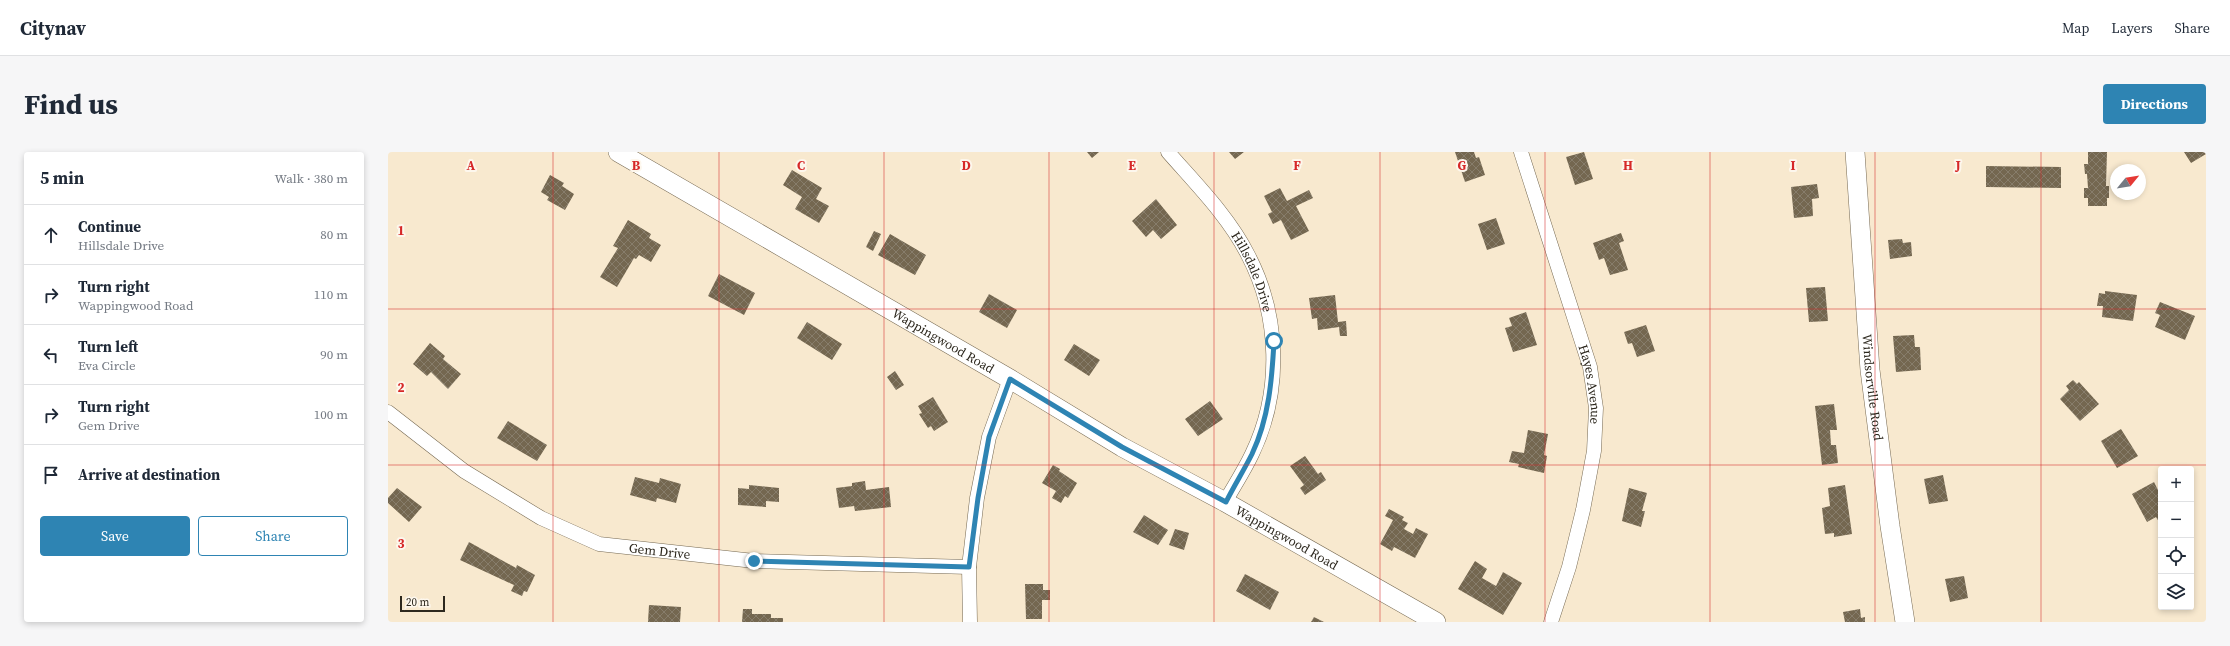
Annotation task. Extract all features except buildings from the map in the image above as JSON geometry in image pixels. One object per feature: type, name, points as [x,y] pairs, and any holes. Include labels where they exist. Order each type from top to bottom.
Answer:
[{"type":"main road","name":"Wappingwood Road","points":[[618,152],[1010,379],[1122,447],[1226,502],[1436,622]]},
{"type":"main road","name":"Windsorville Road","points":[[1855,152],[1870,370],[1888,510],[1905,622]]},
{"type":"street","name":"Hillsdale Drive","points":[[1168,152],[1226,221],[1248,255],[1264,295],[1274,341],[1272,383],[1262,428],[1252,454],[1226,502]]},
{"type":"street","name":"Hayes Avenue","points":[[1521,152],[1590,367],[1596,408],[1594,451],[1583,510],[1569,567],[1551,622]]},
{"type":"street","points":[[970,622],[969,567],[978,498],[989,437],[1010,379]]},
{"type":"street","name":"Gem Drive","points":[[388,412],[464,471],[541,518],[599,544],[754,561],[969,567]]},
{"type":"route","points":[[754,561],[969,567],[978,498],[989,437],[1010,379],[1122,447],[1226,502],[1252,454],[1262,428],[1272,383],[1274,341]]}]
